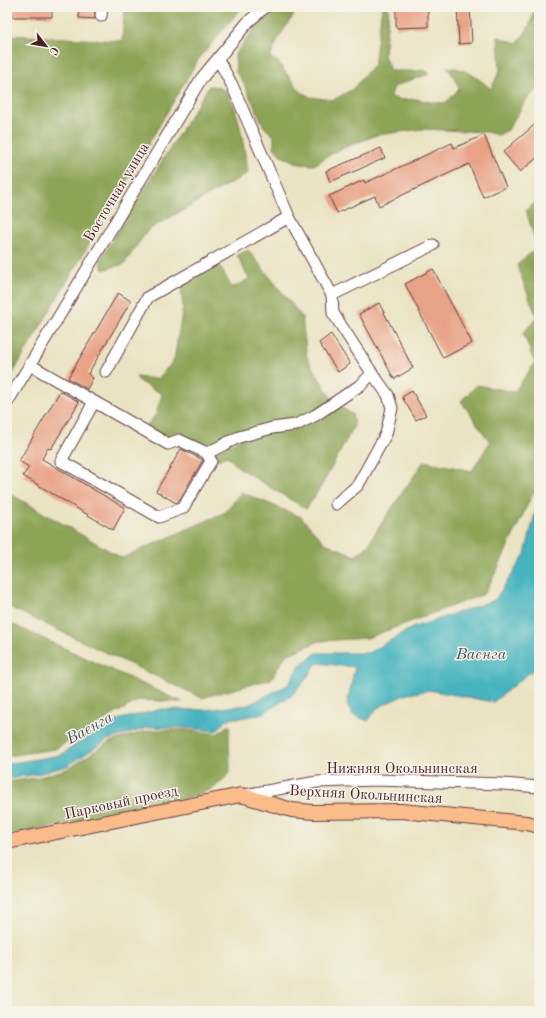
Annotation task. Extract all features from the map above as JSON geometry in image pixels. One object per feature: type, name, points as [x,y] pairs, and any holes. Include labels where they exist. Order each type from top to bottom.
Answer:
[{"type":"main road","name":"Верхняя Окольнинская","points":[[241,795],[292,810],[312,812],[400,811],[527,823],[539,826]]},
{"type":"main road","name":"Парковый проезд","points":[[7,842],[241,795]]},
{"type":"street","name":"Восточная улица","points":[[7,403],[201,79],[248,22],[265,7]]},
{"type":"street","points":[[218,59],[232,86],[289,217],[332,295],[333,313],[388,395],[392,408],[386,434],[358,485],[336,504]]},
{"type":"street","points":[[106,372],[148,297],[289,217]]},
{"type":"street","points":[[332,295],[433,245]]},
{"type":"street","points":[[30,365],[168,444],[179,440],[207,453],[211,461],[183,508],[159,517],[61,461],[94,402]]},
{"type":"street","points":[[207,453],[239,437],[272,428],[296,425],[316,415],[355,389],[372,373]]},
{"type":"street","name":"Нижняя Окольнинская","points":[[241,795],[317,782],[375,780],[503,784],[539,787]]},
{"type":"green space","points":[[125,7],[242,7],[198,60],[7,383],[7,35],[122,41]]},
{"type":"green space","points":[[273,7],[299,7],[279,37],[270,58],[277,61],[301,92],[310,97],[333,100],[353,89],[374,64],[382,7],[389,7],[384,55],[390,71],[425,70],[430,74],[394,87],[390,97],[402,100],[416,99],[445,103],[459,89],[454,77],[447,67],[460,69],[476,77],[491,89],[500,70],[498,37],[517,43],[529,26],[534,7],[539,7],[539,90],[535,91],[524,103],[508,130],[498,135],[486,132],[422,129],[377,135],[338,150],[314,165],[300,164],[281,156],[274,147],[274,136],[264,127],[244,84],[236,72],[235,54],[269,10]]},
{"type":"green space","points":[[209,86],[222,89],[231,99],[241,130],[248,173],[148,230],[124,264],[103,270],[100,260]]},
{"type":"green space","points":[[539,200],[539,492],[533,493],[497,570],[484,594],[367,638],[320,641],[286,655],[271,679],[202,698],[7,606],[7,492],[122,558],[226,512],[241,492],[301,517],[325,543],[356,556],[369,545],[373,536],[424,461],[472,471],[490,442],[461,401],[477,385],[514,392],[535,363],[523,333],[537,318],[517,265],[537,247],[526,210]]},
{"type":"green space","points":[[248,250],[302,317],[307,358],[332,399],[313,414],[208,448],[166,440],[146,427],[156,414],[162,394],[140,382],[136,377],[158,379],[174,360],[183,307],[181,287],[218,263],[232,288],[249,279],[237,255]]},
{"type":"green space","points":[[339,406],[352,414],[354,426],[322,485],[306,509],[239,468],[227,456],[217,460],[212,453],[239,440]]},
{"type":"green space","points":[[7,622],[182,702],[139,700],[55,749],[7,756]]},
{"type":"green space","points":[[228,725],[231,727],[229,731],[230,773],[214,788],[191,797],[38,830],[7,835],[7,782],[36,778],[67,769],[109,742],[151,730],[187,730],[217,734]]},
{"type":"water","name":"Ваенга","points":[[538,501],[539,665],[493,702],[429,690],[404,695],[377,708],[368,721],[353,715],[347,704],[355,667],[317,663],[303,683],[291,696],[260,715],[228,719],[216,731],[187,728],[151,727],[107,740],[67,766],[37,774],[7,779],[7,764],[61,755],[78,743],[120,719],[162,709],[203,710],[248,705],[288,685],[301,664],[317,653],[368,653],[412,628],[495,600],[525,554]]},
{"type":"building","points":[[7,7],[52,7],[52,17],[7,17]]},
{"type":"building","points":[[79,7],[95,7],[95,19],[79,18]]},
{"type":"building","points":[[396,7],[428,7],[428,27],[396,28]]},
{"type":"building","points":[[457,7],[470,7],[472,43],[459,44]]},
{"type":"building","points":[[539,121],[539,156],[520,172],[503,152]]},
{"type":"building","points":[[484,135],[506,187],[483,197],[469,164],[379,206],[375,196],[337,213],[329,196],[364,180],[365,183],[452,143],[454,148]]},
{"type":"building","points":[[381,148],[385,158],[330,182],[326,171]]},
{"type":"building","points":[[433,269],[472,343],[443,358],[405,284]]},
{"type":"building","points":[[118,293],[131,301],[88,374],[93,378],[87,389],[68,378]]},
{"type":"building","points":[[379,303],[413,368],[394,379],[359,314]]},
{"type":"building","points":[[331,334],[350,364],[338,372],[319,343]]},
{"type":"building","points":[[60,391],[79,402],[51,449],[48,448],[42,459],[125,508],[113,530],[23,476],[29,467],[19,461]]},
{"type":"building","points":[[412,391],[426,415],[416,420],[402,397]]},
{"type":"building","points":[[181,449],[203,460],[176,503],[156,491]]}]
